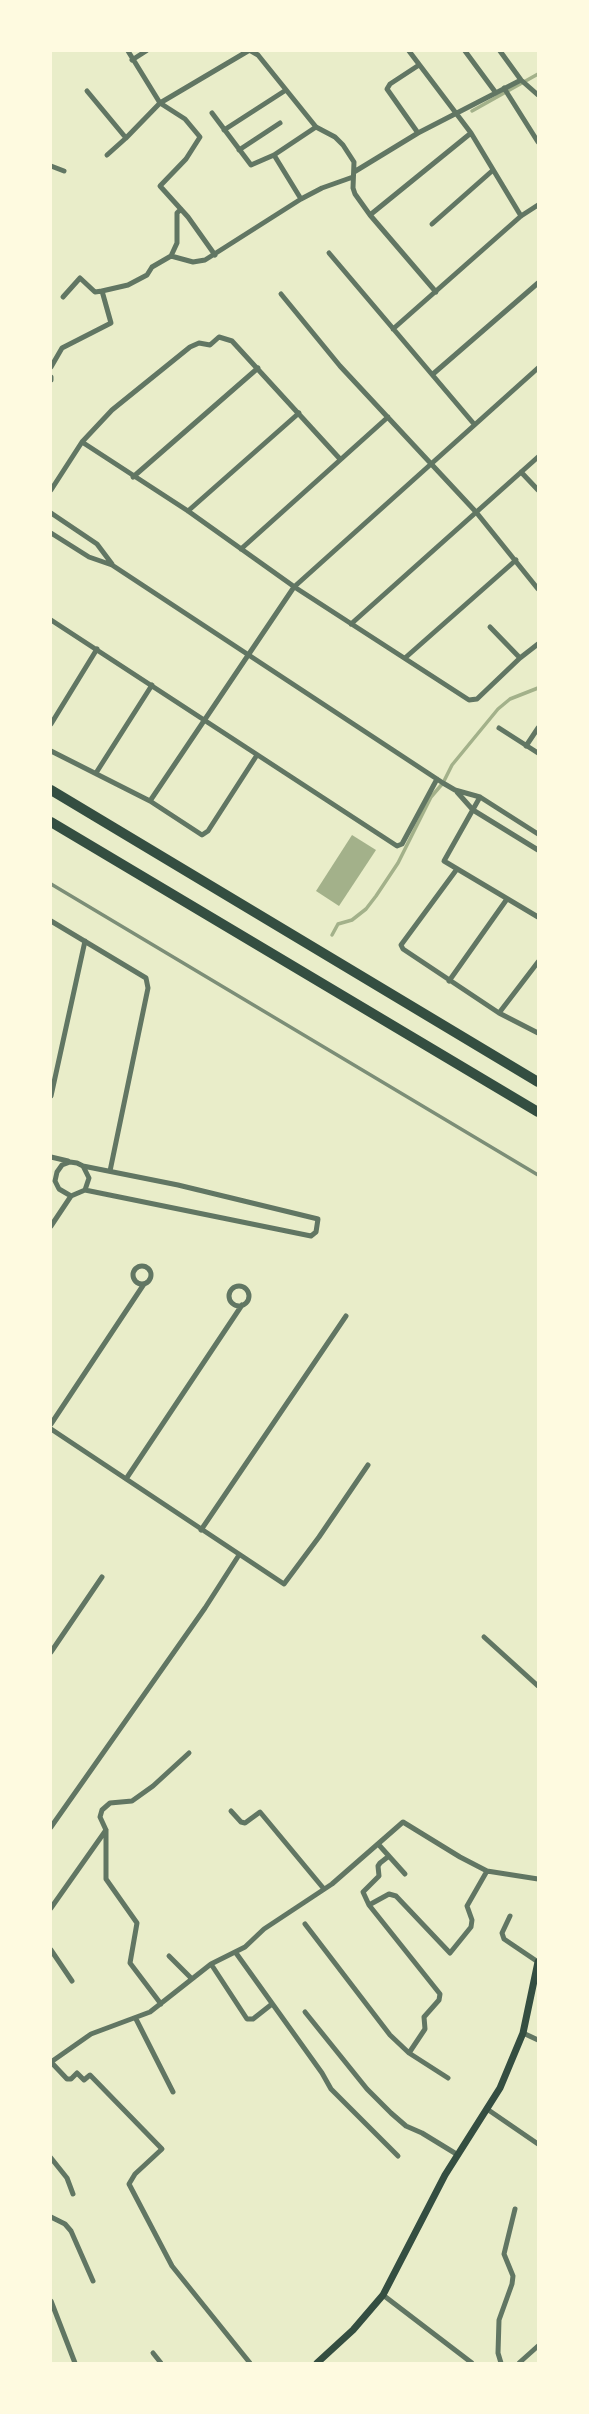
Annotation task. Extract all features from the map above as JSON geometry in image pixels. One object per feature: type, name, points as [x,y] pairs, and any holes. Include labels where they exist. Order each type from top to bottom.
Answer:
[{"type":"highway","points":[[51,790],[538,1082]]},
{"type":"highway","points":[[51,822],[538,1112]]},
{"type":"main road","points":[[317,2363],[353,2330],[383,2295],[444,2175],[500,2088],[523,2033],[538,1962]]},
{"type":"street","points":[[128,51],[160,103],[186,120],[200,140],[160,186],[181,208],[215,255]]},
{"type":"street","points":[[132,60],[146,51]]},
{"type":"street","points":[[107,155],[160,103],[249,51],[260,53],[316,127],[335,137],[343,145],[354,162],[355,194],[436,292]]},
{"type":"street","points":[[409,51],[471,133],[521,216]]},
{"type":"street","points":[[465,51],[496,93]]},
{"type":"street","points":[[500,51],[538,95]]},
{"type":"street","points":[[418,133],[387,89],[419,65]]},
{"type":"street","points":[[171,256],[193,262],[205,260],[300,199],[354,175],[418,133],[496,93],[507,92],[524,82]]},
{"type":"street","points":[[224,130],[286,90]]},
{"type":"street","points":[[86,91],[125,138]]},
{"type":"street","points":[[507,92],[538,142]]},
{"type":"street","points":[[212,113],[251,165],[274,155],[316,127]]},
{"type":"street","points":[[239,150],[280,123]]},
{"type":"street","points":[[370,215],[471,133]]},
{"type":"street","points":[[274,155],[300,199]]},
{"type":"street","points":[[51,166],[64,171]]},
{"type":"street","points":[[432,224],[492,171]]},
{"type":"street","points":[[393,329],[521,216],[538,205]]},
{"type":"street","points":[[63,296],[80,278],[95,292],[128,285],[147,275],[152,267],[171,256],[177,243],[177,214],[181,208]]},
{"type":"street","points":[[329,253],[474,424]]},
{"type":"street","points":[[433,374],[538,283]]},
{"type":"street","points":[[51,367],[62,348],[111,323],[102,291]]},
{"type":"street","points":[[281,294],[340,366],[476,512],[538,589]]},
{"type":"street","points":[[51,490],[82,442],[112,410],[197,343],[210,345],[219,337],[232,341],[340,459]]},
{"type":"street","points":[[133,477],[258,368]]},
{"type":"street","points":[[149,801],[294,587],[538,368]]},
{"type":"street","points":[[188,511],[299,413]]},
{"type":"street","points":[[242,549],[388,417]]},
{"type":"street","points":[[82,442],[188,511],[294,587],[469,700],[473,700],[538,644]]},
{"type":"street","points":[[351,624],[538,457]]},
{"type":"street","points":[[521,472],[538,490]]},
{"type":"street","points":[[51,513],[97,544],[112,565]]},
{"type":"street","points":[[51,533],[89,558],[112,565],[249,654],[451,788],[473,810],[538,850]]},
{"type":"street","points":[[405,658],[516,560]]},
{"type":"street","points":[[51,620],[397,846],[402,844],[438,780]]},
{"type":"street","points":[[490,627],[520,658]]},
{"type":"street","points":[[51,724],[97,649]]},
{"type":"street","points":[[96,773],[152,685]]},
{"type":"street","points":[[499,728],[538,754]]},
{"type":"street","points":[[526,746],[538,728]]},
{"type":"street","points":[[51,751],[149,801],[202,835],[257,755]]},
{"type":"street","points":[[451,788],[480,797],[538,834]]},
{"type":"street","points":[[480,797],[444,861],[538,917]]},
{"type":"street","points":[[457,869],[401,945],[402,949],[499,1013],[538,1033]]},
{"type":"street","points":[[449,981],[507,899]]},
{"type":"street","points":[[51,921],[146,978],[148,988],[110,1171]]},
{"type":"street","points":[[51,1096],[85,941]]},
{"type":"street","points":[[499,1013],[538,962]]},
{"type":"street","points":[[51,1157],[317,1219],[316,1232],[311,1236],[85,1190],[71,1196],[51,1226]]},
{"type":"street","points":[[70,1162],[62,1165],[53,1183],[71,1196]]},
{"type":"street","points":[[83,1166],[89,1178],[85,1190]]},
{"type":"street","points":[[144,1284],[51,1427],[284,1584],[368,1465]]},
{"type":"street","points":[[126,1479],[242,1305]]},
{"type":"street","points":[[201,1530],[346,1317]]},
{"type":"street","points":[[51,1827],[239,1555]]},
{"type":"street","points":[[51,1652],[102,1577]]},
{"type":"street","points":[[484,1637],[538,1686]]},
{"type":"street","points":[[161,2004],[130,1963],[137,1923],[106,1879],[106,1830],[100,1817],[102,1810],[114,1801],[132,1801],[153,1786],[189,1753]]},
{"type":"street","points":[[230,1811],[245,1823],[260,1812],[324,1889]]},
{"type":"street","points":[[250,2363],[172,2266],[129,2184],[135,2174],[162,2149],[90,2075],[84,2080],[77,2073],[67,2079],[51,2062],[91,2034],[136,2019],[161,2004],[191,1978],[211,1964],[236,1953],[264,1929],[324,1889],[405,1822],[487,1871],[538,1879]]},
{"type":"street","points":[[51,1908],[106,1830]]},
{"type":"street","points":[[379,1845],[405,1874]]},
{"type":"street","points":[[389,1856],[378,1866],[380,1873],[377,1878],[364,1890],[369,1905],[440,1994],[439,2000],[424,2017],[425,2029],[409,2053]]},
{"type":"street","points":[[369,1905],[389,1894],[396,1896],[450,1953],[471,1927],[472,1920],[467,1906],[487,1871]]},
{"type":"street","points":[[510,1916],[502,1933],[504,1939],[538,1962]]},
{"type":"street","points":[[304,1924],[380,2023],[409,2053],[448,2078]]},
{"type":"street","points":[[51,1950],[72,1981]]},
{"type":"street","points":[[236,1953],[331,2089],[397,2156]]},
{"type":"street","points":[[169,1956],[191,1978]]},
{"type":"street","points":[[211,1964],[247,2019],[253,2019],[272,2004]]},
{"type":"street","points":[[305,2012],[367,2089],[391,2113],[406,2126],[458,2155]]},
{"type":"street","points":[[136,2019],[173,2092]]},
{"type":"street","points":[[523,2033],[538,2040]]},
{"type":"street","points":[[487,2109],[538,2144]]},
{"type":"street","points":[[51,2158],[67,2178],[73,2194]]},
{"type":"street","points":[[502,2363],[498,2353],[499,2320],[513,2276],[504,2254],[515,2208]]},
{"type":"street","points":[[51,2217],[65,2224],[71,2231],[93,2281]]},
{"type":"street","points":[[383,2295],[472,2363]]},
{"type":"street","points":[[51,2301],[75,2363]]},
{"type":"street","points":[[519,2363],[537,2349]]},
{"type":"street","points":[[153,2353],[161,2363]]},
{"type":"shaded area","points":[[352,835],[376,850],[339,906],[316,891]]},
{"type":"waterway","points":[[472,111],[538,74]]},
{"type":"waterway","points":[[332,935],[338,924],[352,920],[366,909],[376,896],[398,863],[431,797],[443,783],[452,765],[498,709],[510,699],[538,688]]},
{"type":"railway","points":[[51,884],[538,1175]]}]
